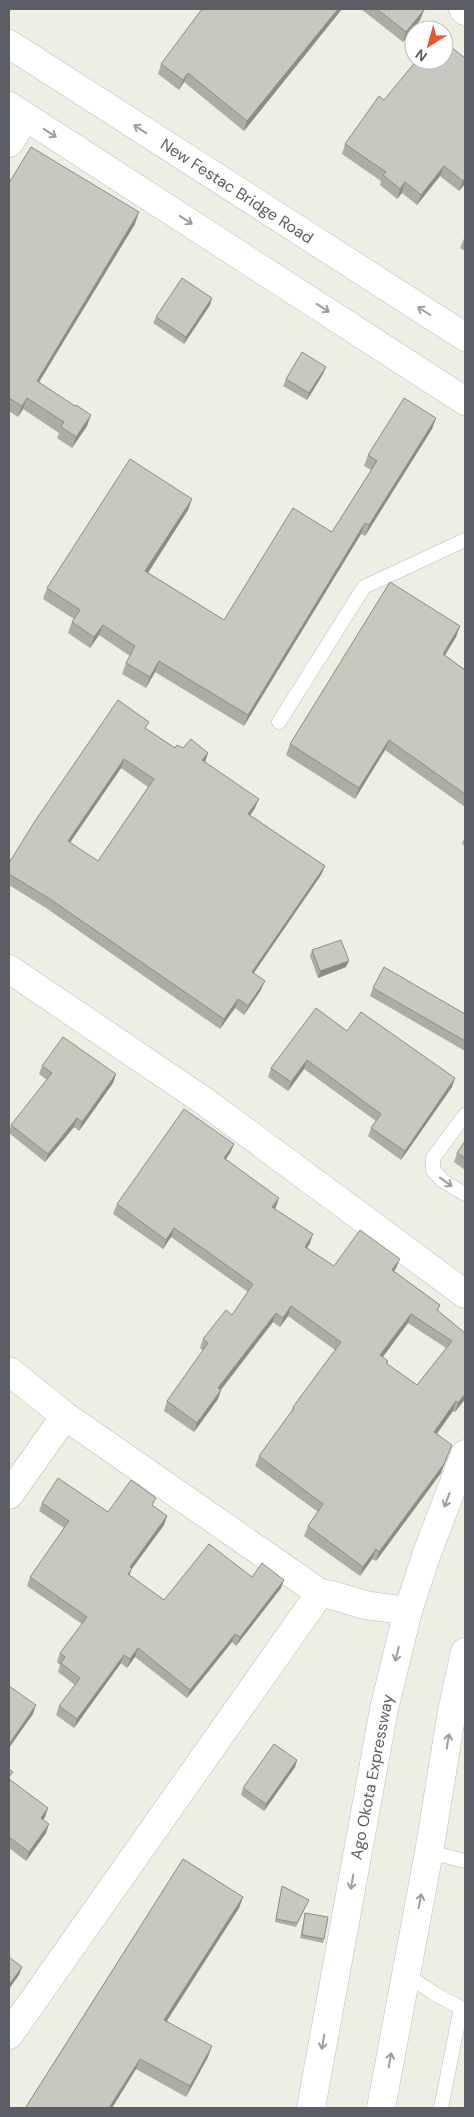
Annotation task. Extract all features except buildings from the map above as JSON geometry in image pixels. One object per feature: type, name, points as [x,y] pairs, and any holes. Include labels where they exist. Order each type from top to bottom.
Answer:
[{"type":"main road","name":"New Festac Bridge Road","points":[[9,44],[465,337]]},
{"type":"main road","points":[[9,143],[17,112],[465,401]]},
{"type":"main road","points":[[9,969],[204,1102],[465,1294]]},
{"type":"main road","points":[[9,1370],[65,1416],[320,1593],[365,1605],[408,1611]]},
{"type":"main road","points":[[9,1495],[65,1416]]},
{"type":"main road","name":"Ago Okota Expressway","points":[[312,2108],[384,1709],[408,1611],[465,1454]]},
{"type":"main road","points":[[9,2035],[320,1593]]},
{"type":"main road","points":[[381,2108],[430,1852],[452,1712],[465,1652]]},
{"type":"lane","points":[[279,722],[364,587],[465,540]]},
{"type":"lane","points":[[465,1115],[432,1158],[433,1170],[443,1180],[465,1194]]},
{"type":"lane","points":[[430,1852],[465,1861]]},
{"type":"lane","points":[[406,1974],[435,1994],[463,2008],[441,2108]]}]
